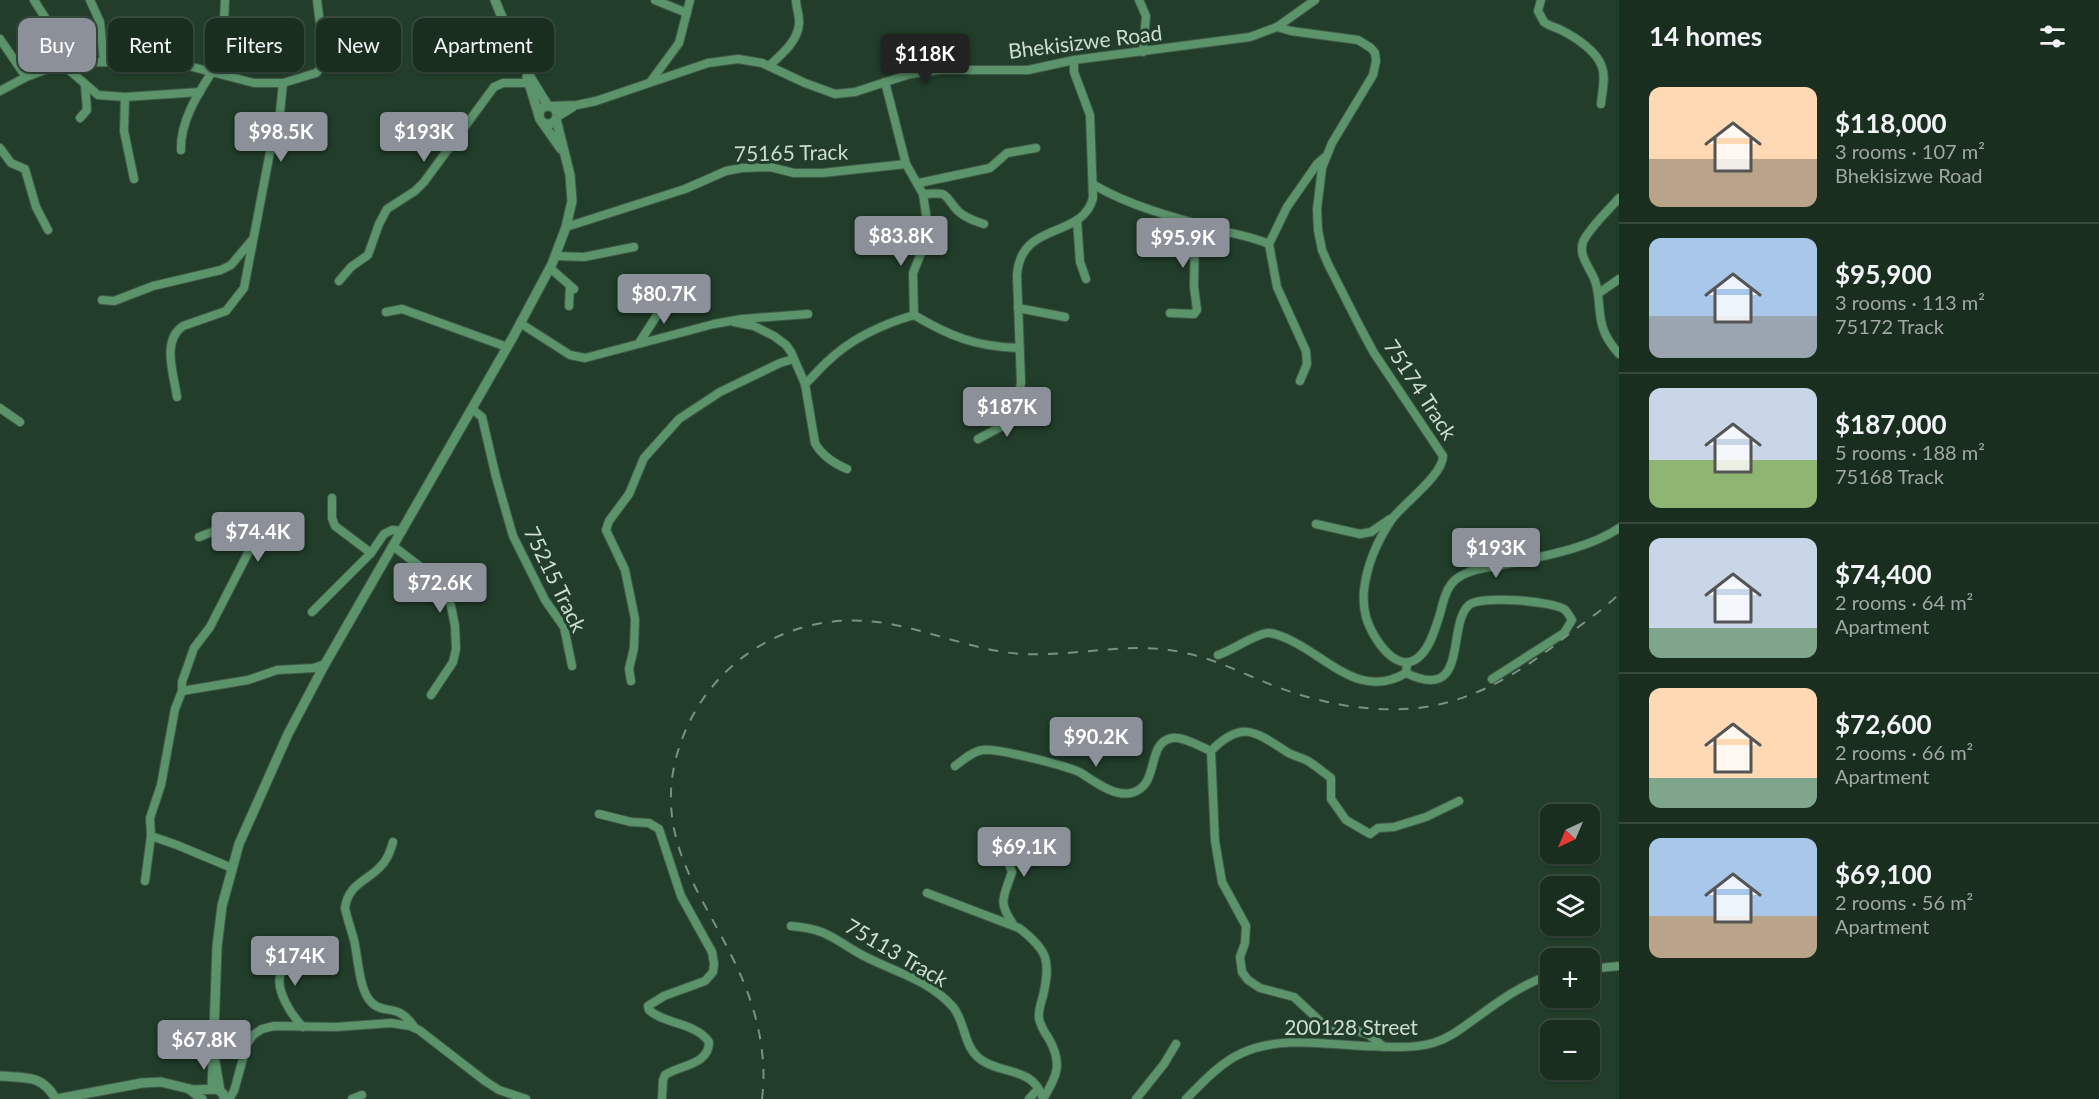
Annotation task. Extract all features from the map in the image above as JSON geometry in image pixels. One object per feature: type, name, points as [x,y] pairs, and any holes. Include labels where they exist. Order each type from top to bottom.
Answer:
[{"type":"street","points":[[34,0],[45,18]]},
{"type":"street","points":[[90,0],[100,22],[104,62]]},
{"type":"street","points":[[180,150],[182,131],[200,92],[214,73],[224,36],[225,0]]},
{"type":"street","points":[[96,62],[182,64],[254,83],[283,83],[311,76],[328,61],[329,51],[320,24],[317,0]]},
{"type":"street","points":[[495,0],[502,18]]},
{"type":"street","points":[[655,0],[687,13]]},
{"type":"street","points":[[651,81],[679,43],[690,0]]},
{"type":"street","points":[[769,66],[783,54],[798,32],[800,22],[796,0]]},
{"type":"street","points":[[1138,0],[1146,16],[1143,52]]},
{"type":"street","name":"Bhekisizwe Road","points":[[556,118],[577,105],[720,61],[738,59],[762,63],[835,94],[855,92],[910,74],[940,70],[1028,70],[1074,60],[1250,37],[1278,27],[1315,0]]},
{"type":"street","points":[[1541,0],[1538,11],[1544,22],[1583,44],[1601,64],[1604,80],[1601,104]]},
{"type":"street","name":"75174 Track","points":[[1278,27],[1291,32],[1358,40],[1375,53],[1373,75],[1345,120],[1322,168],[1317,209],[1318,230],[1322,250],[1374,353],[1443,456],[1438,469],[1394,517],[1380,538],[1371,559],[1364,589],[1364,610],[1378,642],[1392,658],[1407,663]]},
{"type":"street","points":[[0,39],[26,77]]},
{"type":"street","points":[[978,439],[1004,424],[1016,410],[1021,383],[1018,308],[1020,257],[1033,241],[1077,220],[1091,206],[1094,185],[1090,115],[1074,72],[1074,60]]},
{"type":"street","points":[[0,91],[41,72]]},
{"type":"street","points":[[72,72],[85,86],[98,95],[125,97],[200,92]]},
{"type":"street","points":[[526,72],[540,119],[564,153]]},
{"type":"street","points":[[213,1094],[217,947],[222,906],[239,844],[288,734],[325,664],[507,347],[550,268],[566,227],[572,201],[570,175],[556,111],[549,106],[528,72]]},
{"type":"street","points":[[885,82],[906,164],[919,183],[923,194],[927,221],[927,235],[913,273],[914,315]]},
{"type":"street","points":[[177,397],[170,350],[171,340],[178,329],[183,326],[221,313],[241,295],[244,288],[270,152],[279,122],[283,83]]},
{"type":"street","points":[[339,281],[351,267],[369,255],[384,213],[424,182],[494,87],[503,83],[529,83]]},
{"type":"street","points":[[80,118],[85,114],[87,108],[85,86]]},
{"type":"street","points":[[125,97],[124,131],[134,179]]},
{"type":"street","name":"Bhekisizwe Road","points":[[549,106],[577,105]]},
{"type":"street","points":[[540,119],[540,110],[549,106]]},
{"type":"street","points":[[540,119],[548,124],[556,118]]},
{"type":"street","points":[[0,148],[11,163],[25,169],[36,207],[48,230]]},
{"type":"street","points":[[919,183],[990,168],[1007,153],[1036,148]]},
{"type":"street","points":[[1300,381],[1307,364],[1306,351],[1277,287],[1269,244],[1291,201],[1317,164],[1326,157]]},
{"type":"street","name":"75165 Track","points":[[566,227],[684,189],[726,171],[742,168],[770,167],[794,173],[822,173],[906,164]]},
{"type":"street","points":[[1094,185],[1125,200],[1195,223],[1256,238],[1269,244]]},
{"type":"street","points":[[923,194],[945,195],[961,214],[984,224]]},
{"type":"street","points":[[1619,198],[1583,242],[1585,261],[1593,274],[1599,293],[1599,319],[1605,334],[1619,354]]},
{"type":"street","points":[[1077,220],[1080,262],[1086,279]]},
{"type":"street","points":[[1170,313],[1190,315],[1197,310],[1194,287],[1195,223]]},
{"type":"street","points":[[102,300],[114,301],[153,286],[221,270],[231,265],[253,239]]},
{"type":"street","points":[[555,256],[584,256],[634,247]]},
{"type":"street","points":[[550,268],[572,287],[568,306]]},
{"type":"street","points":[[1599,293],[1619,279]]},
{"type":"street","points":[[639,343],[670,295]]},
{"type":"street","points":[[1018,308],[1065,317]]},
{"type":"street","points":[[386,312],[402,309],[507,347]]},
{"type":"street","points":[[520,323],[578,358],[585,358],[730,321],[808,314]]},
{"type":"street","points":[[805,384],[827,361],[859,339],[888,324],[914,315],[954,336],[981,344],[1019,348]]},
{"type":"street","points":[[730,321],[754,326],[786,345],[805,384],[812,430],[820,452],[829,460],[847,469]]},
{"type":"street","points":[[631,681],[629,669],[635,640],[635,619],[625,570],[606,530],[609,521],[629,494],[640,464],[679,419],[690,410],[735,384],[780,363],[794,360]]},
{"type":"street","points":[[0,408],[20,422]]},
{"type":"street","name":"75215 Track","points":[[472,409],[482,417],[513,536],[545,600],[564,627],[572,666]]},
{"type":"street","points":[[332,498],[332,518],[335,526],[371,553]]},
{"type":"street","points":[[1316,524],[1352,534],[1364,534],[1394,517]]},
{"type":"street","points":[[145,881],[151,836],[150,818],[161,785],[175,709],[182,691],[182,681],[194,648],[210,627],[266,518],[225,527],[199,537]]},
{"type":"street","points":[[1406,673],[1407,663],[1417,658],[1426,649],[1449,587],[1466,572],[1572,548],[1596,540],[1619,528]]},
{"type":"street","points":[[312,612],[371,553],[384,534],[392,530],[402,531]]},
{"type":"street","points":[[393,546],[440,581],[446,590],[451,606],[456,649],[453,663],[430,695]]},
{"type":"street","points":[[1406,673],[1416,678],[1429,680],[1442,676],[1446,672],[1454,657],[1461,619],[1465,610],[1472,603],[1498,599],[1544,604],[1564,610],[1572,620],[1564,633],[1492,679]]},
{"type":"street","points":[[1218,655],[1259,635],[1270,633],[1291,641],[1334,667],[1363,681],[1383,683],[1406,673]]},
{"type":"street","points":[[182,691],[213,684],[230,684],[277,670],[314,668],[325,664]]},
{"type":"street","points":[[1384,1047],[1369,1035],[1355,1030],[1328,1027],[1294,997],[1260,988],[1248,980],[1242,972],[1240,957],[1245,943],[1246,926],[1222,882],[1215,841],[1211,751],[1220,742],[1238,731],[1257,733],[1289,754],[1307,760],[1331,777],[1331,799],[1346,820],[1370,834],[1378,828],[1394,827],[1426,817],[1459,801]]},
{"type":"street","points":[[955,766],[977,751],[993,750],[1073,769],[1099,785],[1122,794],[1130,794],[1144,787],[1149,780],[1155,754],[1166,741],[1176,738],[1211,751]]},
{"type":"street","points":[[599,814],[649,824],[659,829],[681,896],[714,958],[712,972],[705,981],[664,996],[648,1006],[649,1010],[658,1017],[698,1031],[709,1042],[709,1049],[703,1057],[665,1075],[662,1084],[662,1099]]},
{"type":"street","points":[[151,836],[232,868]]},
{"type":"street","points":[[1000,841],[1012,872],[1004,895],[1003,909],[1014,926]]},
{"type":"street","points":[[393,842],[387,859],[380,868],[352,889],[346,900],[345,908],[369,1001],[379,1007],[405,1015],[415,1028],[433,1040],[460,1064],[500,1090],[526,1099]]},
{"type":"street","points":[[927,893],[1014,926],[1031,937],[1047,959],[1039,1017],[1056,1054],[1058,1067],[1043,1099]]},
{"type":"street","name":"75113 Track","points":[[791,926],[823,931],[862,955],[916,978],[937,992],[955,1010],[973,1054],[990,1065],[1012,1070],[1025,1076],[1038,1089]]},
{"type":"street","points":[[295,951],[282,970],[279,980],[289,1011],[303,1027]]},
{"type":"street","points":[[1600,968],[1619,966]]},
{"type":"street","name":"200128 Street","points":[[1186,1099],[1228,1061],[1244,1052],[1277,1044],[1322,1043],[1384,1047],[1420,1046],[1443,1040],[1514,992],[1540,978]]},
{"type":"street","points":[[229,1099],[247,1044],[257,1032],[274,1026],[391,1023],[415,1028]]},
{"type":"street","points":[[1136,1099],[1164,1064],[1176,1044]]},
{"type":"street","points":[[0,1076],[40,1081],[48,1085],[57,1099],[142,1083],[166,1082],[213,1094],[227,1091],[236,1083]]},
{"type":"street","points":[[1029,1099],[1038,1089],[1043,1099]]},
{"type":"street","points":[[352,1099],[362,1095]]},
{"type":"railway","points":[[762,1099],[763,1064],[754,1011],[734,961],[686,866],[677,842],[672,817],[671,791],[675,762],[686,729],[702,700],[724,674],[749,653],[777,637],[808,626],[842,621],[877,622],[913,629],[986,649],[1022,654],[1124,648],[1165,649],[1207,659],[1272,685],[1325,702],[1362,708],[1418,708],[1460,699],[1499,682],[1535,660],[1619,594]]}]
